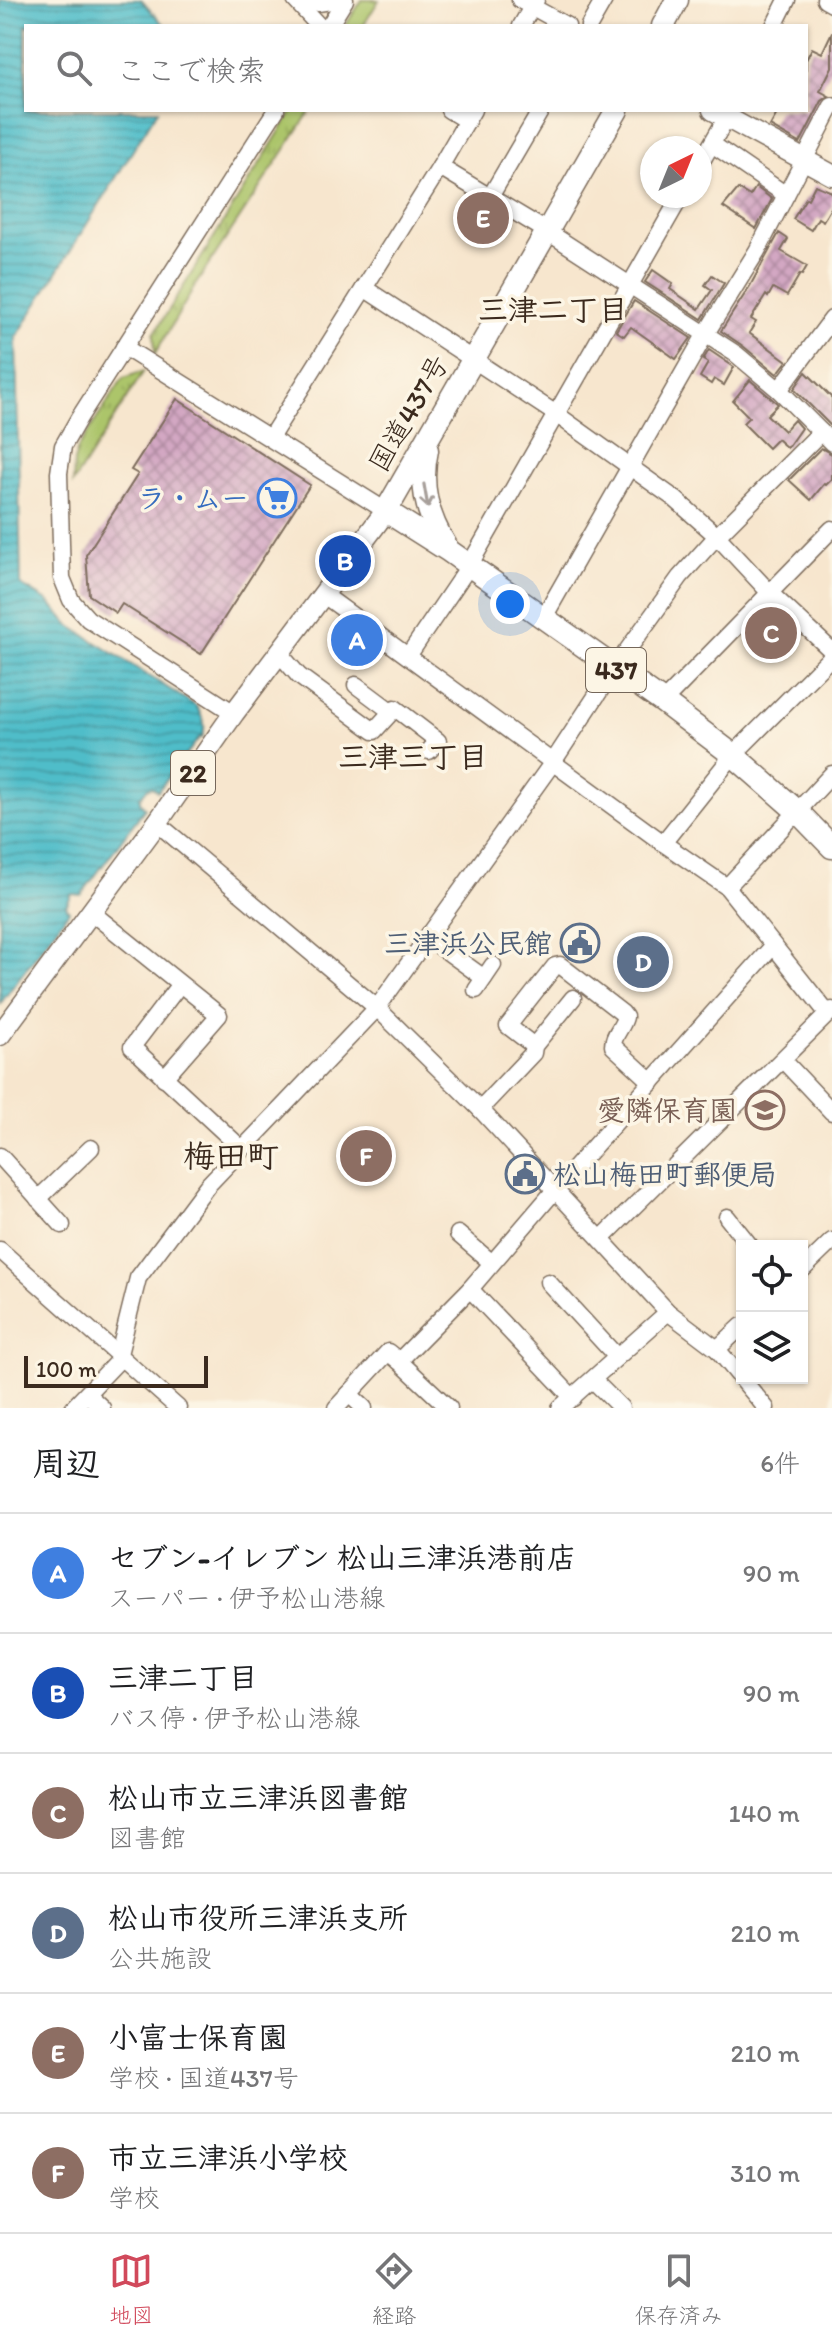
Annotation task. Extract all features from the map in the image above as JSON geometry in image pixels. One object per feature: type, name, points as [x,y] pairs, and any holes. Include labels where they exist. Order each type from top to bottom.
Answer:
[{"type":"highway","points":[[664,24],[677,0]]},
{"type":"highway","name":"国道437号","points":[[616,112],[386,511],[449,551],[663,702],[733,755],[797,811],[832,847]]},
{"type":"highway","points":[[429,437],[423,466],[425,499],[434,526],[449,551]]},
{"type":"main road","points":[[723,113],[832,175]]},
{"type":"main road","name":"22","points":[[0,1035],[234,713],[386,511]]},
{"type":"street","points":[[292,0],[298,24]]},
{"type":"street","points":[[292,0],[317,24]]},
{"type":"street","points":[[304,0],[318,3],[337,0]]},
{"type":"street","points":[[330,24],[345,0]]},
{"type":"street","points":[[590,24],[604,0]]},
{"type":"street","points":[[775,24],[787,0]]},
{"type":"street","points":[[825,0],[832,4]]},
{"type":"street","points":[[522,24],[529,2],[564,24]]},
{"type":"street","points":[[543,619],[705,335],[757,251],[832,106]]},
{"type":"street","points":[[234,713],[88,619],[71,600],[62,578],[59,473],[63,446],[275,112]]},
{"type":"street","points":[[490,197],[540,112]]},
{"type":"street","points":[[723,113],[712,144],[786,195]]},
{"type":"street","points":[[270,438],[470,116]]},
{"type":"street","points":[[73,1408],[117,1362],[138,1278],[207,1186],[377,1008],[553,762],[680,577],[717,536],[826,437],[779,390],[736,354],[629,283],[440,167]]},
{"type":"street","points":[[408,656],[469,566],[674,208]]},
{"type":"street","points":[[364,288],[556,414],[675,499],[717,536],[832,654],[733,755],[663,843]]},
{"type":"street","points":[[779,390],[826,339],[832,319]]},
{"type":"street","points":[[124,347],[386,511]]},
{"type":"street","points":[[663,702],[832,529]]},
{"type":"street","points":[[324,595],[727,887],[830,1012],[601,1239]]},
{"type":"street","points":[[279,653],[299,676],[374,731],[395,708],[438,741],[429,751]]},
{"type":"street","points":[[356,685],[392,712]]},
{"type":"street","points":[[727,887],[832,774]]},
{"type":"street","points":[[157,823],[377,1008],[480,1109],[668,1312],[717,1349],[766,1408]]},
{"type":"street","points":[[91,912],[219,1015],[164,1078]]},
{"type":"street","points":[[429,934],[441,947],[484,977]]},
{"type":"street","points":[[399,1361],[470,1289],[773,946]]},
{"type":"street","points":[[534,1046],[508,1026],[555,966],[560,965],[622,1013],[625,1017],[613,1039],[613,1046],[652,1082]]},
{"type":"street","points":[[180,984],[132,1047],[242,1149]]},
{"type":"street","points":[[480,1109],[533,1053],[534,1046],[573,998]]},
{"type":"street","points":[[783,1060],[832,1112]]},
{"type":"street","points":[[38,1199],[91,1148]]},
{"type":"street","points":[[0,1156],[62,1225]]},
{"type":"street","points":[[727,1217],[745,1240]]},
{"type":"street","points":[[458,1234],[492,1263]]},
{"type":"street","points":[[808,1264],[832,1241]]},
{"type":"street","points":[[0,1250],[178,1408]]},
{"type":"street","points":[[548,1282],[617,1357]]},
{"type":"street","points":[[470,1289],[566,1403],[668,1312]]},
{"type":"street","points":[[717,1349],[736,1332]]},
{"type":"street","points":[[336,1408],[388,1352],[449,1408]]},
{"type":"street","points":[[593,1380],[621,1408]]},
{"type":"street","points":[[87,1394],[102,1408]]},
{"type":"street","points":[[349,1394],[364,1408]]},
{"type":"green space","points":[[362,0],[379,0],[364,24],[346,24]]},
{"type":"green space","points":[[292,112],[310,112],[196,284],[155,354],[154,334]]},
{"type":"green space","points":[[144,371],[73,483],[78,448],[123,378]]},
{"type":"water","points":[[0,0],[141,0],[163,24],[24,24],[24,112],[157,112],[16,338],[21,585],[49,602],[69,625],[196,706],[204,729],[202,738],[158,791],[148,788],[140,797],[145,808],[81,895],[72,894],[66,906],[69,911],[0,1004]]},
{"type":"building","points":[[832,32],[832,67],[820,91],[829,96],[822,101],[800,143],[770,126],[778,112],[808,112],[808,56],[812,48],[822,53]]},
{"type":"building","points":[[815,185],[832,192],[832,206],[823,221],[818,218],[811,230],[793,219]]},
{"type":"building","points":[[756,187],[772,199],[756,229],[723,207],[738,189],[750,196]]},
{"type":"building","points":[[779,233],[788,239],[781,251],[807,266],[787,296],[773,288],[768,297],[766,295],[751,319],[756,322],[749,333],[787,361],[777,374],[721,331]]},
{"type":"building","points":[[653,270],[673,284],[670,289],[699,309],[712,290],[705,285],[712,275],[724,283],[702,319],[645,282]]},
{"type":"building","points":[[634,301],[691,338],[676,359],[631,327],[624,336],[616,331]]},
{"type":"building","points":[[709,350],[734,367],[724,385],[714,379],[711,384],[700,377],[708,363],[703,360]]},
{"type":"building","points":[[806,372],[832,398],[832,427],[794,389]]},
{"type":"building","points":[[750,380],[778,404],[767,415],[784,431],[794,420],[801,428],[787,448],[777,439],[768,448],[743,423],[749,417],[733,401]]},
{"type":"building","points":[[177,399],[310,485],[201,654],[122,604],[116,613],[89,595],[86,555],[138,474],[131,470]]},
{"type":"building","points":[[821,448],[832,454],[832,479],[811,500],[789,480]]},
{"type":"place","name":"小富士保育園","points":[[483,218]]},
{"type":"place","name":"ラ・ムー","points":[[277,498]]},
{"type":"place","name":"三津二丁目","points":[[345,561]]},
{"type":"place","name":"松山市立三津浜図書館","points":[[771,633]]},
{"type":"place","name":"セブン-イレブン 松山三津浜港前店","points":[[357,640]]},
{"type":"place","name":"三津浜公民館","points":[[580,943]]},
{"type":"place","name":"松山市役所三津浜支所","points":[[643,962]]},
{"type":"place","name":"愛隣保育園","points":[[765,1110]]},
{"type":"place","name":"市立三津浜小学校","points":[[366,1156]]},
{"type":"place","name":"松山梅田町郵便局","points":[[525,1174]]},
{"type":"district","name":"三津二丁目","points":[[553,310]]},
{"type":"district","name":"三津三丁目","points":[[413,757]]},
{"type":"district","name":"梅田町","points":[[231,1156]]}]
